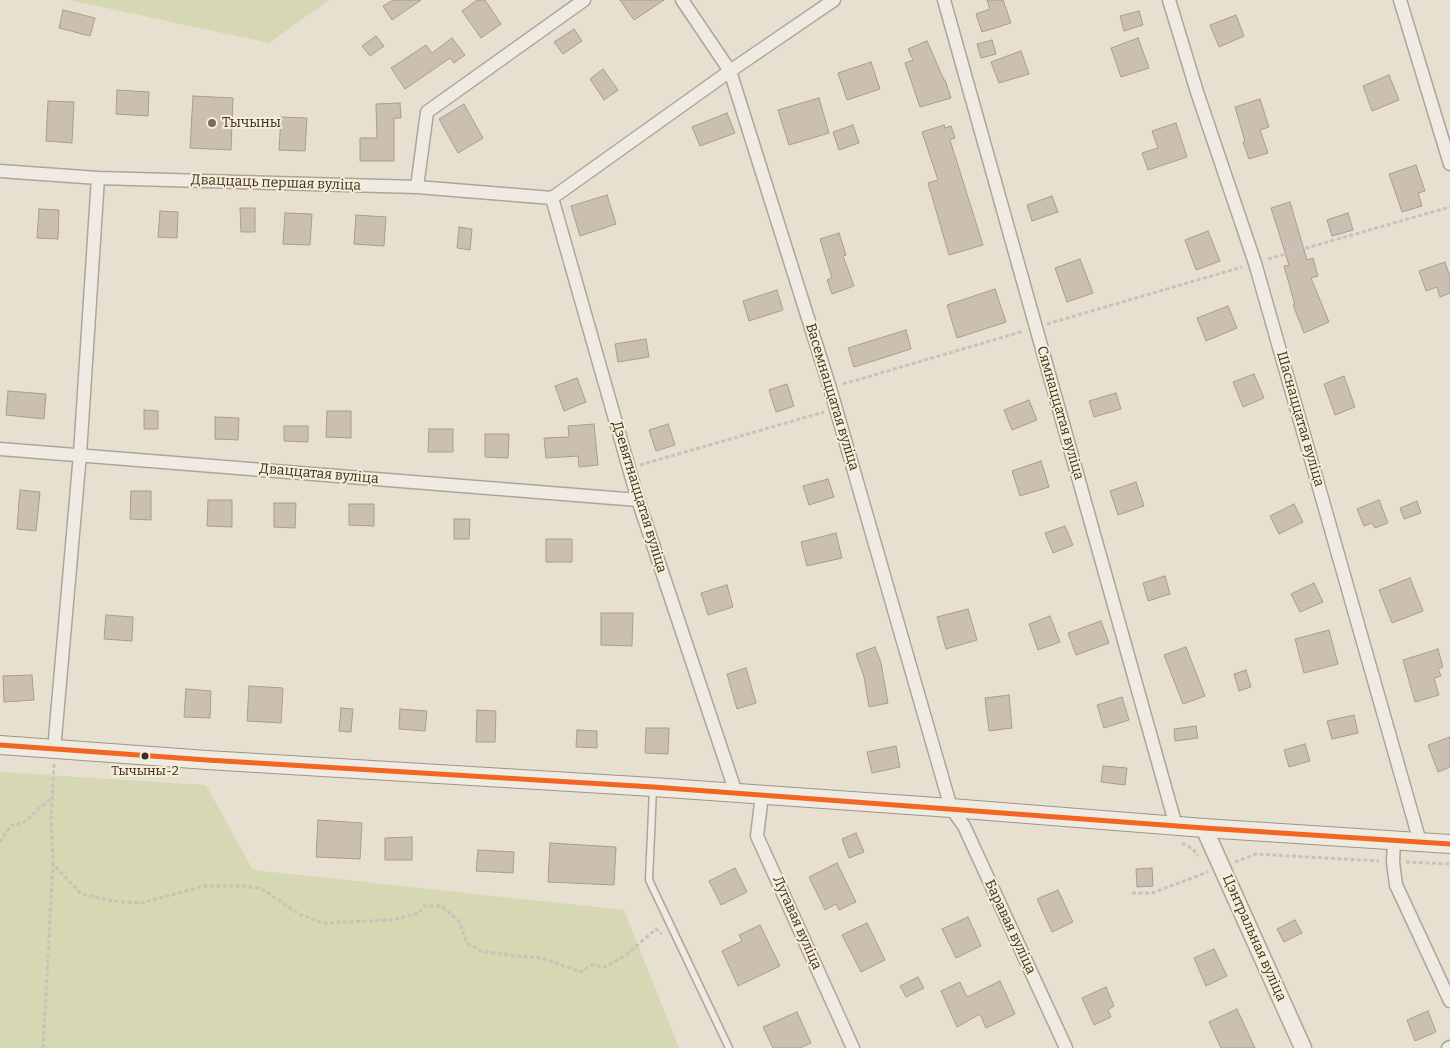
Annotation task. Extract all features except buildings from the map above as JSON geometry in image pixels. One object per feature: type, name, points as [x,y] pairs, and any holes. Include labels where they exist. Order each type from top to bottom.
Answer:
[{"type":"main road","points":[[0,745],[54,756],[653,787],[1176,826],[1450,844]]},
{"type":"street","points":[[417,187],[427,112],[584,0]]},
{"type":"street","name":"Васемнаццатая вуліца","points":[[682,0],[730,71],[836,408],[951,808]]},
{"type":"street","points":[[552,198],[730,71],[834,0]]},
{"type":"street","name":"Сямнаццатая вуліца","points":[[944,0],[1176,826]]},
{"type":"street","name":"Шаснаццатая вуліца","points":[[1169,0],[1197,92],[1255,263],[1420,842]]},
{"type":"street","points":[[1400,0],[1450,164]]},
{"type":"street","name":"Дваццаць першая вуліца","points":[[0,171],[98,178],[417,187],[552,198]]},
{"type":"street","points":[[54,756],[80,454],[98,178]]},
{"type":"street","name":"Дзевятнаццатая вуліца","points":[[552,198],[638,500],[736,793]]},
{"type":"street","name":"Дваццатая вуліца","points":[[0,449],[638,500]]},
{"type":"street","name":"Лугавая вуліца","points":[[762,795],[757,836],[853,1048]]},
{"type":"street","name":"Баравая вуліца","points":[[951,808],[964,826],[1066,1048]]},
{"type":"street","name":"Цэнтральная вуліца","points":[[1204,828],[1303,1048]]},
{"type":"street","points":[[1394,840],[1393,862],[1396,885],[1450,1000]]},
{"type":"lane","points":[[653,787],[649,880],[729,1048]]},
{"type":"path","points":[[830,388],[1450,207]]},
{"type":"path","points":[[629,468],[836,408]]},
{"type":"path","points":[[43,1048],[53,864],[52,797],[54,756]]},
{"type":"path","points":[[0,842],[10,825],[22,824],[52,797]]},
{"type":"path","points":[[1132,894],[1152,893],[1256,854],[1450,864]]},
{"type":"path","points":[[53,864],[81,894],[113,901],[142,903],[204,886],[244,886],[262,889],[299,914],[322,923],[391,920],[419,913],[424,906],[441,906],[459,922],[467,943],[481,951],[542,958],[581,972],[592,965],[604,967],[626,955],[656,929],[681,947]]},
{"type":"green space","points":[[69,0],[329,0],[269,43]]},
{"type":"green space","points":[[0,772],[206,785],[253,870],[624,910],[679,1048],[0,1048]]},
{"type":"transit line","points":[[0,745],[207,760],[653,787],[1204,828],[1450,844]]},
{"type":"place","name":"Тычыны","points":[[212,123]]},
{"type":"place","name":"Тычыны-2","points":[[145,756]]}]
